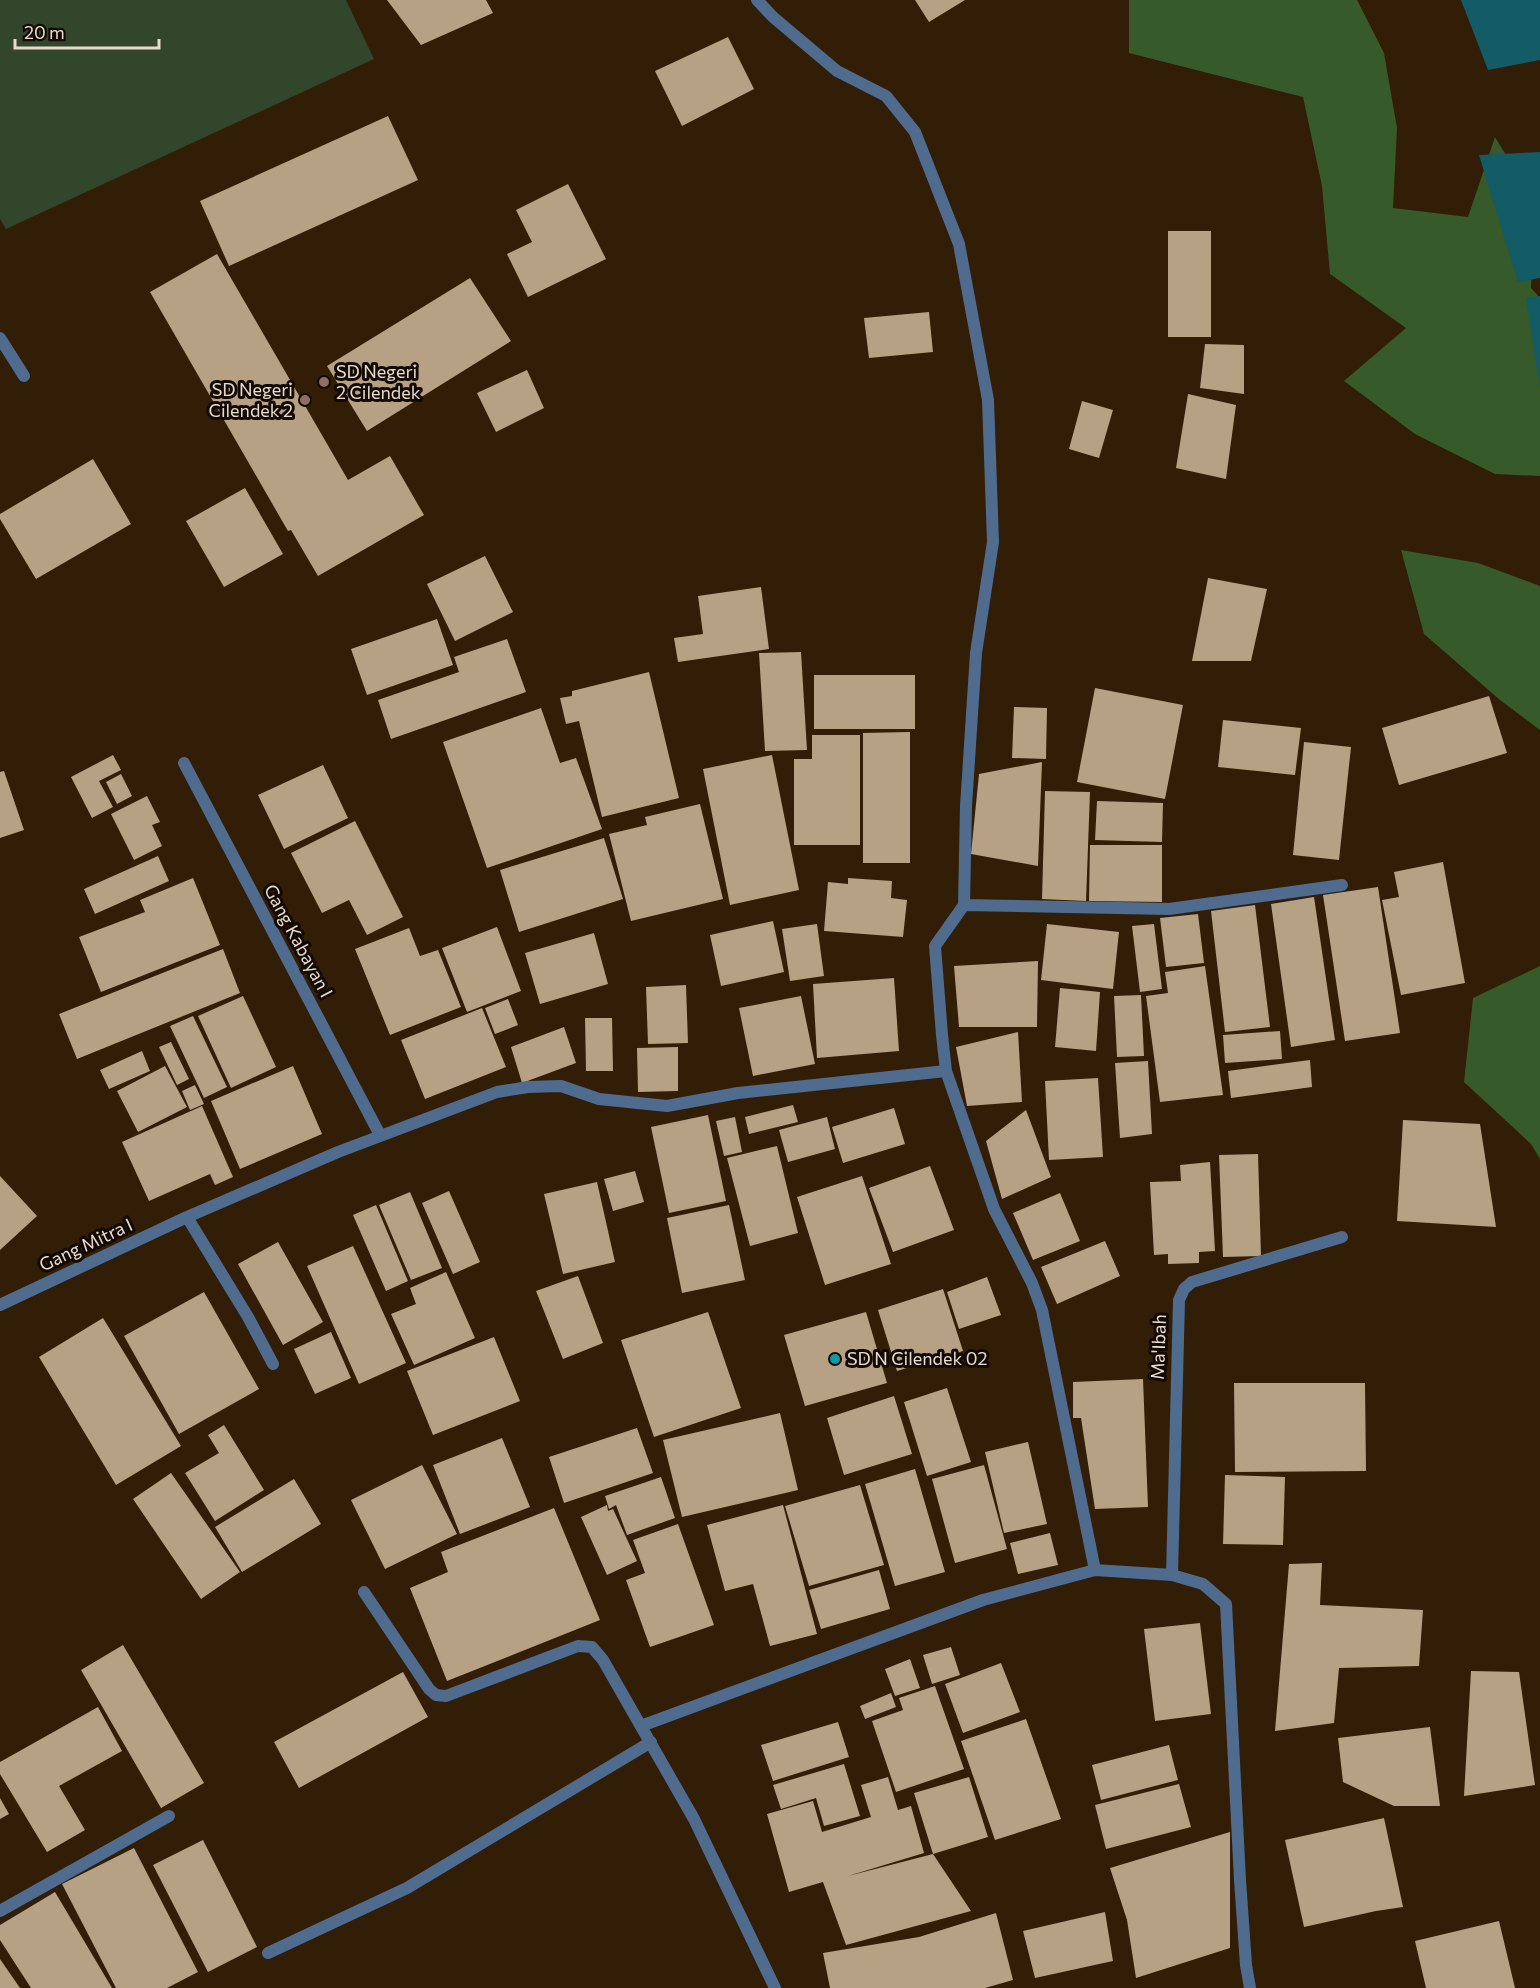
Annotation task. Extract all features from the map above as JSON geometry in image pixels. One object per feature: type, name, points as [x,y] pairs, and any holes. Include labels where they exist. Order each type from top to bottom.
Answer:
[{"type":"street","points":[[757,0],[773,17],[837,71],[886,96],[901,114],[915,132],[959,244],[988,400],[993,542],[976,652],[966,806],[964,905],[935,946],[946,1071],[994,1209],[1032,1283],[1041,1310],[1095,1570]]},
{"type":"street","points":[[0,338],[24,376]]},
{"type":"street","name":"Gang Kabayan I","points":[[184,763],[380,1135]]},
{"type":"street","points":[[964,905],[1169,909],[1342,885]]},
{"type":"street","name":"Gang Mitra I","points":[[0,1305],[187,1217],[380,1135],[497,1092],[528,1087],[561,1086],[599,1099],[667,1107],[738,1093],[946,1071]]},
{"type":"street","points":[[187,1217],[248,1317],[273,1364]]},
{"type":"street","name":"Ma'Ibah","points":[[1172,1575],[1179,1300],[1184,1289],[1191,1282],[1342,1237]]},
{"type":"street","points":[[641,1726],[983,1600],[1095,1570],[1172,1575],[1203,1584],[1226,1604],[1241,1891],[1246,1965],[1250,1988]]},
{"type":"street","points":[[364,1592],[429,1689],[436,1695],[446,1696],[578,1646],[592,1647],[603,1660],[694,1819],[775,1988]]},
{"type":"street","points":[[268,1953],[407,1888],[651,1742]]},
{"type":"street","points":[[0,1911],[170,1816]]},
{"type":"green space","points":[[0,0],[346,0],[374,59],[6,229],[0,219]]},
{"type":"green space","points":[[1129,0],[1357,0],[1384,53],[1397,128],[1393,208],[1468,217],[1495,137],[1535,203],[1531,288],[1540,298],[1540,476],[1495,474],[1415,434],[1344,381],[1406,328],[1330,274],[1322,186],[1303,97],[1129,53]]},
{"type":"green space","points":[[1401,550],[1478,563],[1540,586],[1540,730],[1500,700],[1424,634]]},
{"type":"green space","points":[[1540,966],[1540,1159],[1531,1144],[1464,1082],[1473,998]]},
{"type":"water","points":[[1461,0],[1540,0],[1540,60],[1488,70]]},
{"type":"water","points":[[1540,152],[1540,278],[1518,282],[1479,155]]},
{"type":"water","points":[[1540,296],[1540,389],[1526,298]]},
{"type":"building","points":[[387,0],[486,0],[493,13],[421,45]]},
{"type":"building","points":[[915,0],[965,0],[929,22]]},
{"type":"building","points":[[728,37],[754,89],[682,126],[655,71]]},
{"type":"building","points":[[388,116],[418,180],[229,266],[200,201]]},
{"type":"building","points":[[568,184],[606,259],[528,297],[507,254],[532,242],[516,210]]},
{"type":"building","points":[[1168,231],[1211,231],[1211,337],[1168,337]]},
{"type":"building","points":[[217,254],[348,480],[390,456],[424,515],[318,576],[291,530],[288,531],[150,292]]},
{"type":"building","points":[[470,278],[511,341],[367,431],[327,366]]},
{"type":"building","points":[[929,312],[933,352],[869,358],[864,318]]},
{"type":"building","points":[[1205,344],[1244,345],[1244,394],[1200,388]]},
{"type":"building","points":[[527,370],[544,408],[496,432],[477,393]]},
{"type":"building","points":[[1188,394],[1236,405],[1226,479],[1176,468]]},
{"type":"building","points":[[1082,401],[1113,410],[1099,458],[1069,449]]},
{"type":"building","points":[[93,459],[131,524],[36,579],[0,519],[0,514]]},
{"type":"building","points":[[245,488],[283,554],[224,587],[186,521]]},
{"type":"building","points":[[485,556],[513,612],[455,641],[427,584]]},
{"type":"building","points":[[1208,578],[1267,589],[1251,661],[1192,661]]},
{"type":"building","points":[[761,587],[769,649],[678,662],[674,638],[703,634],[698,596]]},
{"type":"building","points":[[437,619],[453,665],[367,695],[351,649]]},
{"type":"building","points":[[507,639],[526,692],[391,739],[378,700],[459,672],[454,657]]},
{"type":"building","points":[[801,652],[807,750],[765,751],[759,653]]},
{"type":"building","points":[[649,672],[679,798],[602,817],[579,721],[566,724],[560,698],[572,696],[572,691]]},
{"type":"building","points":[[814,675],[915,675],[915,729],[814,729]]},
{"type":"building","points":[[1095,688],[1183,705],[1165,799],[1077,782]]},
{"type":"building","points":[[1489,696],[1507,753],[1399,785],[1382,728]]},
{"type":"building","points":[[1014,707],[1047,708],[1046,759],[1012,758]]},
{"type":"building","points":[[541,708],[560,763],[576,758],[602,829],[487,868],[443,742]]},
{"type":"building","points":[[1223,720],[1301,728],[1295,775],[1218,767]]},
{"type":"building","points":[[910,732],[910,863],[863,863],[863,733]]},
{"type":"building","points":[[812,735],[860,735],[860,845],[794,845],[794,759],[812,759]]},
{"type":"building","points":[[1304,742],[1351,747],[1339,860],[1293,855]]},
{"type":"building","points":[[113,755],[121,770],[99,781],[113,807],[92,818],[71,777]]},
{"type":"building","points":[[772,755],[799,890],[730,905],[703,769]]},
{"type":"building","points":[[1042,762],[1038,866],[971,854],[979,774]]},
{"type":"building","points":[[323,765],[348,818],[284,849],[258,795]]},
{"type":"building","points":[[4,771],[24,830],[0,838],[0,772]]},
{"type":"building","points":[[121,774],[132,796],[117,804],[106,782]]},
{"type":"building","points":[[1045,791],[1090,792],[1086,901],[1042,899]]},
{"type":"building","points":[[147,796],[160,822],[152,825],[162,846],[134,860],[111,814]]},
{"type":"building","points":[[1097,801],[1163,803],[1162,842],[1095,840]]},
{"type":"building","points":[[700,804],[723,899],[631,921],[609,834],[647,825],[645,817]]},
{"type":"building","points":[[355,821],[403,917],[367,935],[349,900],[322,913],[291,853]]},
{"type":"building","points":[[604,838],[623,899],[519,932],[500,870]]},
{"type":"building","points":[[1090,845],[1162,845],[1162,902],[1089,901]]},
{"type":"building","points":[[158,856],[169,881],[95,914],[84,889]]},
{"type":"building","points":[[1443,862],[1465,983],[1401,995],[1382,900],[1399,897],[1394,872]]},
{"type":"building","points":[[193,878],[220,945],[101,992],[79,937],[145,912],[140,900]]},
{"type":"building","points":[[848,878],[892,881],[891,898],[907,900],[903,937],[824,931],[828,882],[848,884]]},
{"type":"building","points":[[1378,887],[1400,1033],[1345,1041],[1323,895]]},
{"type":"building","points":[[1314,897],[1335,1040],[1291,1047],[1271,904]]},
{"type":"building","points":[[1255,905],[1270,1027],[1225,1032],[1211,911]]},
{"type":"building","points":[[1198,914],[1204,963],[1166,967],[1160,918]]},
{"type":"building","points":[[773,921],[784,972],[721,986],[710,935]]},
{"type":"building","points":[[817,924],[824,976],[790,981],[782,929]]},
{"type":"building","points":[[1047,924],[1119,932],[1113,989],[1041,980]]},
{"type":"building","points":[[1154,924],[1162,989],[1140,992],[1132,926]]},
{"type":"building","points":[[497,927],[521,991],[467,1012],[442,948]]},
{"type":"building","points":[[409,928],[420,956],[438,950],[461,1007],[390,1035],[355,949]]},
{"type":"building","points":[[594,933],[608,984],[540,1004],[525,953]]},
{"type":"building","points":[[223,949],[240,993],[77,1059],[59,1014]]},
{"type":"building","points":[[1038,961],[1037,1027],[959,1027],[954,966]]},
{"type":"building","points":[[1205,966],[1223,1095],[1160,1102],[1146,996],[1168,993],[1165,972]]},
{"type":"building","points":[[894,978],[899,1051],[817,1058],[813,984]]},
{"type":"building","points":[[686,985],[688,1043],[648,1044],[646,987]]},
{"type":"building","points":[[1060,988],[1100,992],[1096,1051],[1055,1047]]},
{"type":"building","points":[[1141,995],[1144,1056],[1117,1057],[1114,996]]},
{"type":"building","points":[[243,996],[276,1067],[231,1088],[198,1016]]},
{"type":"building","points":[[801,996],[815,1064],[753,1076],[739,1008]]},
{"type":"building","points":[[508,999],[518,1025],[495,1034],[485,1008]]},
{"type":"building","points":[[482,1008],[506,1067],[425,1099],[401,1040]]},
{"type":"building","points":[[193,1016],[227,1087],[204,1098],[170,1026]]},
{"type":"building","points":[[585,1018],[612,1018],[613,1071],[586,1071]]},
{"type":"building","points":[[564,1027],[576,1063],[522,1083],[511,1047]]},
{"type":"building","points":[[1280,1031],[1282,1059],[1225,1063],[1223,1035]]},
{"type":"building","points":[[1018,1032],[1022,1102],[967,1106],[956,1047]]},
{"type":"building","points":[[171,1042],[189,1079],[177,1085],[159,1047]]},
{"type":"building","points":[[678,1047],[678,1091],[638,1092],[637,1048]]},
{"type":"building","points":[[142,1051],[150,1071],[109,1089],[100,1070]]},
{"type":"building","points":[[1310,1060],[1312,1087],[1231,1098],[1228,1071]]},
{"type":"building","points":[[1148,1061],[1152,1134],[1120,1138],[1115,1063]]},
{"type":"building","points":[[165,1066],[187,1107],[138,1132],[117,1091]]},
{"type":"building","points":[[293,1066],[322,1134],[240,1169],[211,1101]]},
{"type":"building","points":[[1098,1078],[1103,1157],[1049,1160],[1045,1081]]},
{"type":"building","points":[[195,1085],[204,1104],[190,1110],[182,1091]]},
{"type":"building","points":[[793,1105],[798,1122],[749,1134],[745,1117]]},
{"type":"building","points":[[202,1106],[233,1177],[215,1185],[210,1174],[149,1201],[122,1142]]},
{"type":"building","points":[[894,1108],[905,1144],[843,1163],[832,1127]]},
{"type":"building","points":[[1026,1110],[1051,1177],[1002,1199],[986,1141]]},
{"type":"building","points":[[708,1115],[726,1201],[669,1213],[651,1127]]},
{"type":"building","points":[[735,1117],[742,1152],[724,1156],[716,1121]]},
{"type":"building","points":[[827,1117],[835,1149],[788,1162],[779,1130]]},
{"type":"building","points":[[1403,1120],[1480,1124],[1496,1227],[1397,1221]]},
{"type":"building","points":[[777,1146],[798,1233],[750,1246],[727,1158]]},
{"type":"building","points":[[1258,1154],[1261,1256],[1223,1257],[1219,1155]]},
{"type":"building","points":[[1210,1162],[1215,1251],[1199,1252],[1199,1263],[1168,1264],[1168,1254],[1154,1255],[1150,1182],[1181,1181],[1180,1165]]},
{"type":"building","points":[[930,1166],[954,1230],[893,1252],[869,1188]]},
{"type":"building","points":[[635,1171],[644,1202],[613,1211],[604,1179]]},
{"type":"building","points":[[0,1176],[37,1216],[0,1250]]},
{"type":"building","points":[[862,1176],[891,1264],[825,1285],[797,1197]]},
{"type":"building","points":[[597,1182],[615,1262],[563,1274],[544,1194]]},
{"type":"building","points":[[449,1191],[480,1262],[453,1274],[422,1203]]},
{"type":"building","points":[[410,1192],[442,1268],[411,1280],[379,1205]]},
{"type":"building","points":[[1060,1193],[1080,1241],[1033,1260],[1013,1213]]},
{"type":"building","points":[[376,1205],[408,1281],[386,1291],[353,1215]]},
{"type":"building","points":[[729,1205],[745,1280],[682,1293],[667,1218]]},
{"type":"building","points":[[1105,1241],[1120,1276],[1057,1304],[1041,1267]]},
{"type":"building","points":[[278,1242],[323,1322],[283,1345],[238,1264]]},
{"type":"building","points":[[353,1246],[406,1363],[359,1384],[307,1266]]},
{"type":"building","points":[[446,1272],[475,1338],[414,1365],[391,1314],[416,1304],[410,1288]]},
{"type":"building","points":[[578,1276],[603,1343],[563,1359],[536,1291]]},
{"type":"building","points":[[987,1277],[1001,1315],[959,1329],[947,1292]]},
{"type":"building","points":[[943,1289],[963,1351],[897,1371],[878,1310]]},
{"type":"building","points":[[204,1292],[259,1389],[179,1434],[124,1336]]},
{"type":"building","points":[[708,1312],[741,1408],[654,1437],[621,1340]]},
{"type":"building","name":"SD N Cilendek 02","points":[[866,1312],[887,1383],[805,1406],[784,1335]]},
{"type":"building","points":[[103,1318],[181,1446],[116,1485],[39,1357]]},
{"type":"building","points":[[331,1332],[351,1378],[315,1394],[294,1349]]},
{"type":"building","points":[[494,1337],[520,1401],[433,1435],[407,1371]]},
{"type":"building","points":[[1143,1379],[1148,1507],[1095,1509],[1081,1418],[1073,1418],[1073,1382]]},
{"type":"building","points":[[1234,1383],[1365,1383],[1366,1471],[1235,1472]]},
{"type":"building","points":[[947,1388],[971,1462],[927,1476],[904,1402]]},
{"type":"building","points":[[894,1396],[912,1454],[844,1475],[827,1418]]},
{"type":"building","points":[[780,1413],[798,1490],[682,1517],[663,1440]]},
{"type":"building","points":[[224,1425],[264,1490],[215,1521],[185,1473],[219,1453],[208,1435]]},
{"type":"building","points":[[637,1428],[653,1473],[564,1503],[549,1457]]},
{"type":"building","points":[[502,1438],[530,1507],[460,1534],[433,1465]]},
{"type":"building","points":[[1028,1442],[1047,1524],[1004,1533],[985,1452]]},
{"type":"building","points":[[422,1465],[457,1534],[385,1569],[351,1500]]},
{"type":"building","points":[[984,1465],[1007,1549],[955,1563],[932,1479]]},
{"type":"building","points":[[915,1469],[945,1572],[895,1586],[865,1484]]},
{"type":"building","points":[[171,1473],[240,1572],[201,1599],[133,1499]]},
{"type":"building","points":[[1225,1475],[1285,1477],[1283,1545],[1223,1544]]},
{"type":"building","points":[[661,1477],[675,1518],[627,1535],[616,1505],[609,1509],[605,1496]]},
{"type":"building","points":[[294,1479],[321,1524],[242,1572],[215,1527]]},
{"type":"building","points":[[860,1485],[884,1565],[809,1586],[785,1506]]},
{"type":"building","points":[[607,1505],[608,1511],[613,1509],[637,1561],[607,1575],[581,1517]]},
{"type":"building","points":[[783,1505],[817,1634],[770,1646],[753,1584],[725,1591],[707,1525]]},
{"type":"building","points":[[554,1508],[600,1620],[447,1681],[410,1588],[448,1572],[441,1552]]},
{"type":"building","points":[[678,1524],[714,1625],[650,1647],[626,1580],[645,1573],[633,1540]]},
{"type":"building","points":[[1050,1533],[1058,1565],[1018,1574],[1010,1543]]},
{"type":"building","points":[[1322,1563],[1320,1605],[1423,1610],[1419,1666],[1339,1668],[1334,1723],[1275,1731],[1289,1564]]},
{"type":"building","points":[[879,1570],[890,1609],[821,1629],[809,1590]]},
{"type":"building","points":[[1200,1623],[1211,1714],[1155,1721],[1144,1629]]},
{"type":"building","points":[[123,1645],[204,1783],[161,1808],[81,1670]]},
{"type":"building","points":[[951,1647],[960,1675],[932,1684],[923,1655]]},
{"type":"building","points":[[910,1659],[920,1688],[895,1696],[885,1669]]},
{"type":"building","points":[[1001,1663],[1020,1712],[963,1733],[945,1684]]},
{"type":"building","points":[[1471,1671],[1519,1672],[1535,1785],[1464,1796]]},
{"type":"building","points":[[403,1672],[428,1717],[299,1788],[274,1742]]},
{"type":"building","points":[[935,1686],[964,1769],[896,1792],[872,1721],[903,1710],[899,1698]]},
{"type":"building","points":[[891,1693],[896,1707],[865,1719],[860,1706]]},
{"type":"building","points":[[98,1707],[122,1751],[59,1786],[85,1830],[47,1852],[0,1774],[0,1762]]},
{"type":"building","points":[[1026,1719],[1061,1819],[995,1840],[961,1741]]},
{"type":"building","points":[[838,1722],[849,1757],[773,1781],[761,1745]]},
{"type":"building","points":[[1430,1727],[1440,1806],[1394,1806],[1343,1782],[1338,1738]]},
{"type":"building","points":[[1169,1745],[1178,1780],[1101,1800],[1092,1765]]},
{"type":"building","points":[[844,1764],[860,1816],[824,1826],[816,1798],[781,1809],[773,1785]]},
{"type":"building","points":[[888,1777],[898,1810],[911,1806],[924,1853],[848,1876],[933,1854],[971,1911],[846,1945],[823,1882],[789,1892],[767,1814],[813,1801],[822,1832],[871,1817],[861,1785]]},
{"type":"building","points":[[969,1777],[988,1837],[933,1854],[914,1793]]},
{"type":"building","points":[[1179,1784],[1191,1827],[1106,1849],[1095,1805]]},
{"type":"building","points":[[0,1798],[9,1814],[0,1819]]},
{"type":"building","points":[[1384,1818],[1403,1907],[1304,1927],[1285,1840]]},
{"type":"building","points":[[1230,1832],[1230,1948],[1136,1978],[1127,1920],[1110,1868]]},
{"type":"building","points":[[203,1840],[257,1947],[208,1972],[153,1865]]},
{"type":"building","points":[[134,1848],[198,1972],[167,1988],[116,1988],[62,1884]]},
{"type":"building","points":[[55,1892],[112,1988],[31,1988],[0,1940],[0,1925]]},
{"type":"building","points":[[1105,1912],[1113,1961],[1035,1978],[1023,1931]]},
{"type":"building","points":[[996,1913],[1013,1980],[985,1988],[830,1988],[823,1953],[919,1937]]},
{"type":"building","points":[[1499,1921],[1515,1988],[1426,1988],[1415,1941]]},
{"type":"building","points":[[0,1959],[20,1988],[0,1988]]},
{"type":"place","name":"SD Negeri 2 Cilendek","points":[[324,382]]},
{"type":"place","name":"SD Negeri Cilendek 2","points":[[305,400]]},
{"type":"place","name":"SD N Cilendek 02","points":[[835,1359]]}]
